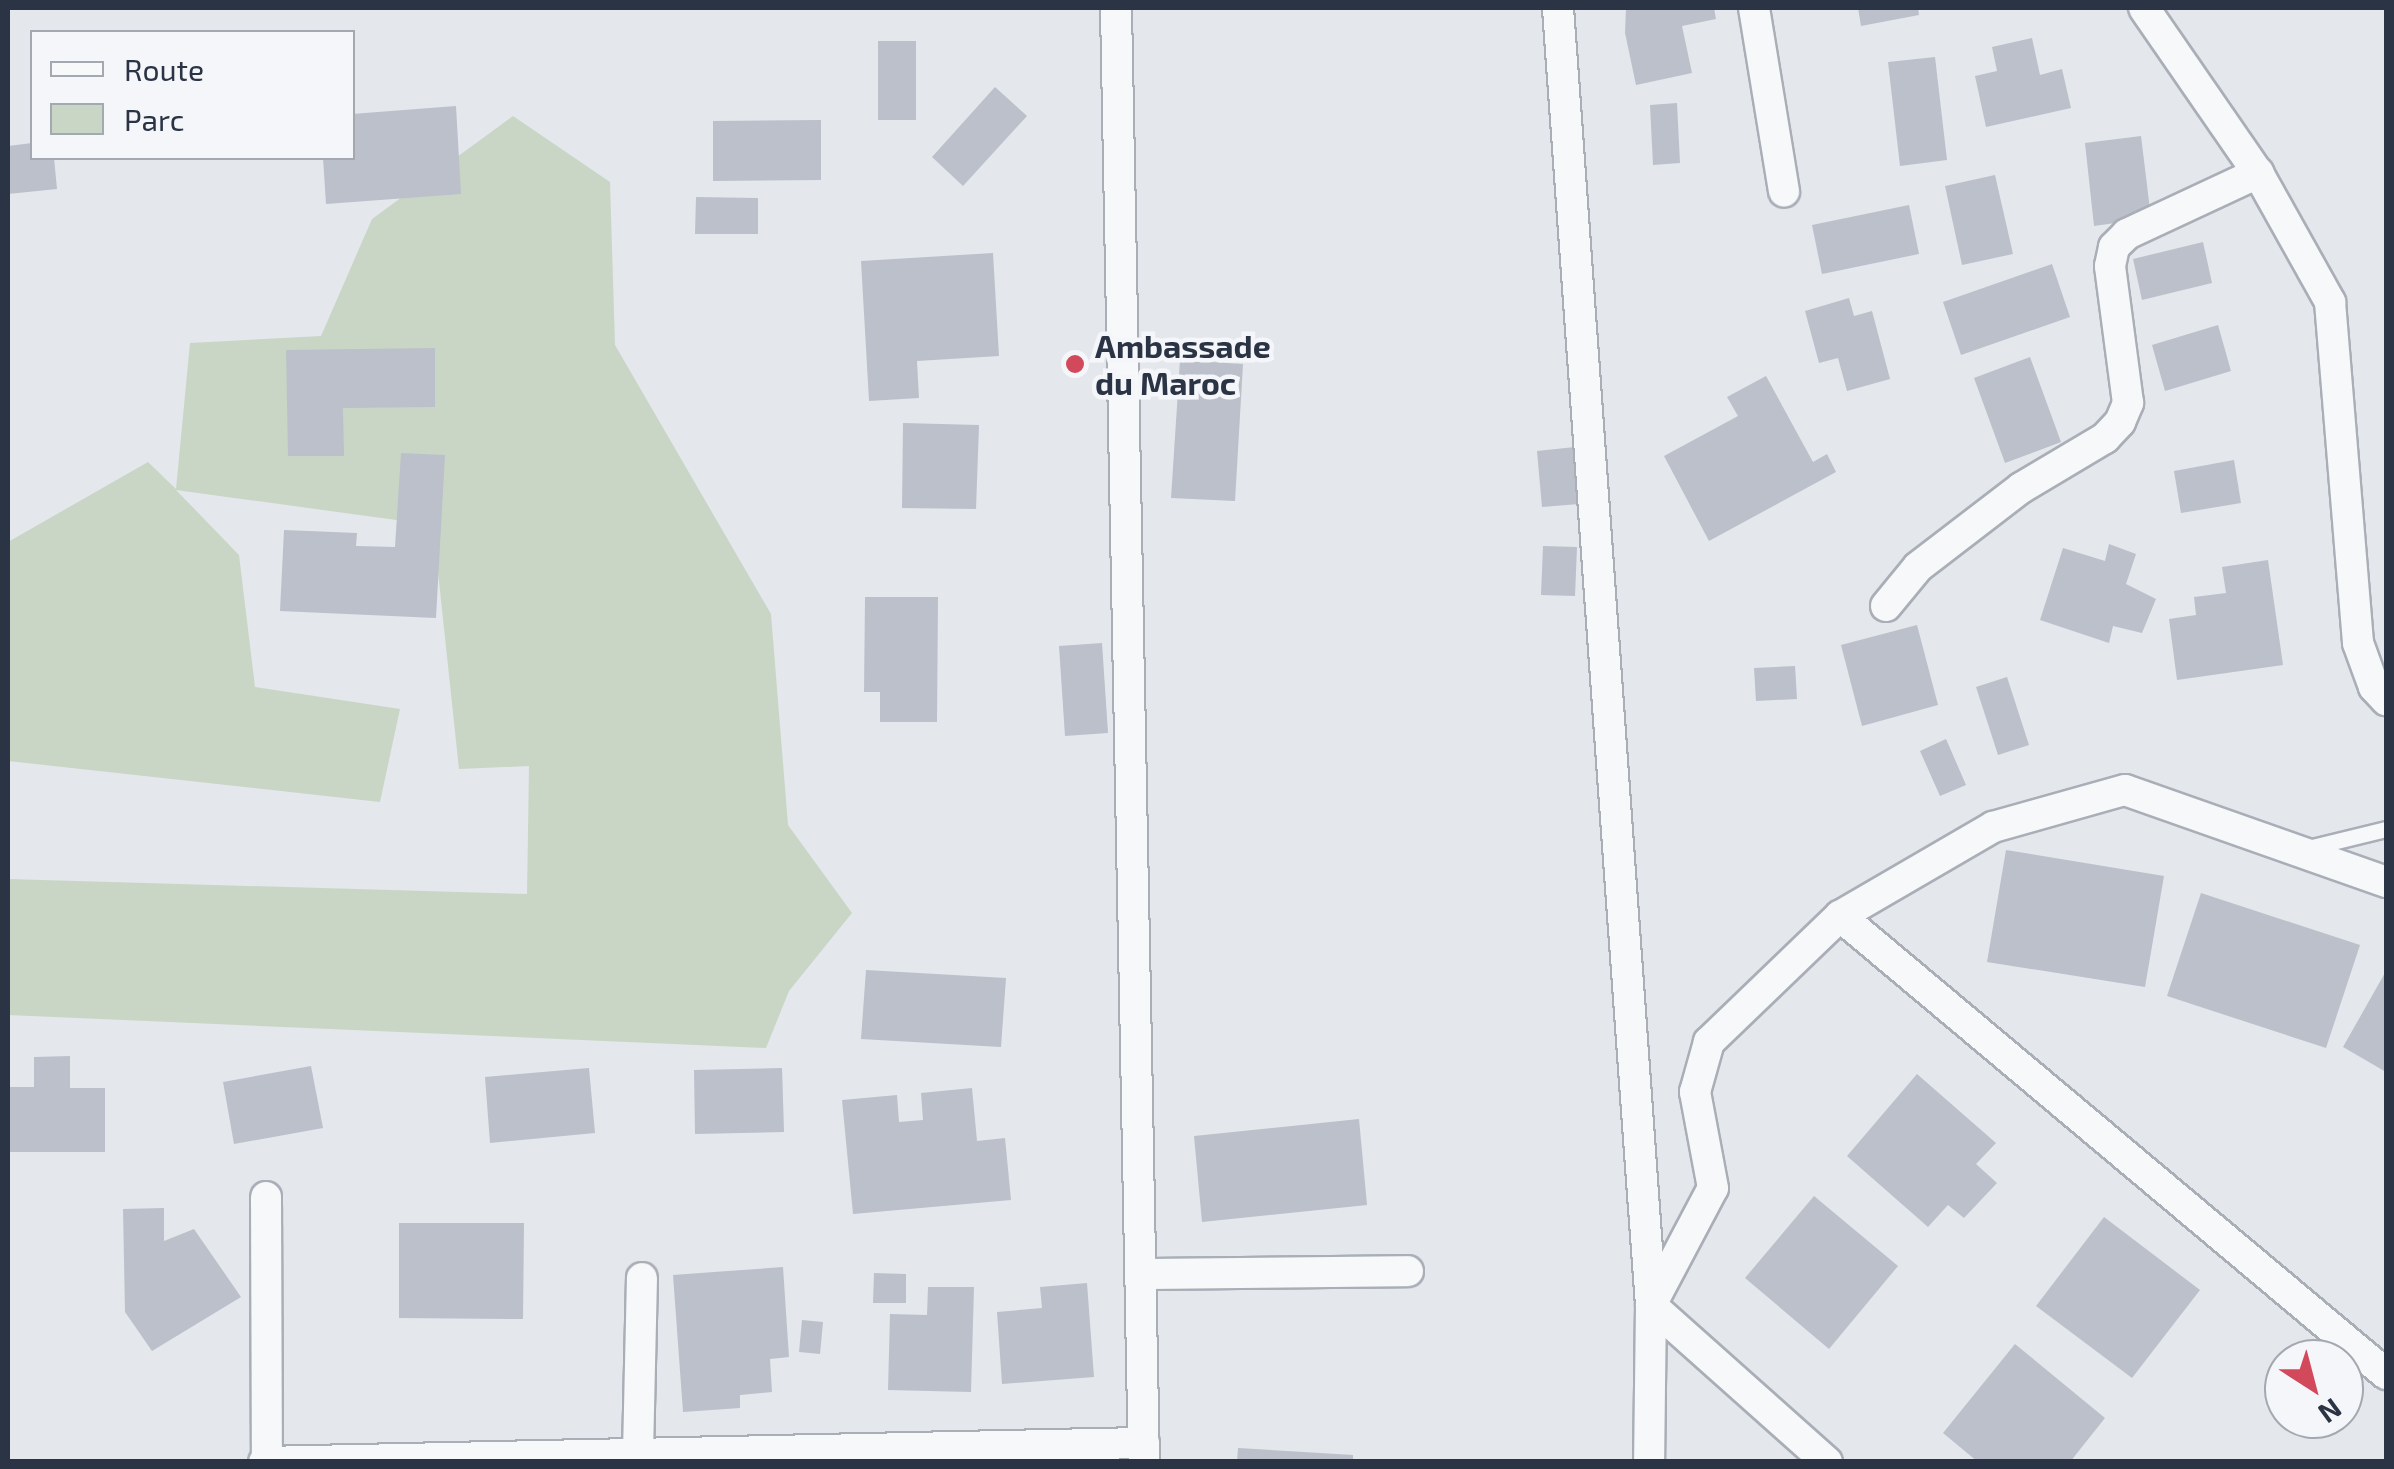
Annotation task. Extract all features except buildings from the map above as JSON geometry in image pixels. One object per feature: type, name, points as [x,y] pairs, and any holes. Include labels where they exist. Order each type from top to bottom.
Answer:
[{"type":"street","points":[[266,1198],[266,1462],[638,1454],[1144,1452],[1116,8]]},
{"type":"street","points":[[1558,8],[1651,1305],[1649,1462]]},
{"type":"street","points":[[1754,8],[1784,192]]},
{"type":"street","points":[[2144,8],[2258,174],[2330,302],[2358,643],[2374,687],[2386,700]]},
{"type":"street","points":[[1886,606],[1918,567],[2020,488],[2105,438],[2120,422],[2128,403],[2110,266],[2114,247],[2127,234],[2258,174]]},
{"type":"street","points":[[1651,1305],[1713,1188],[1695,1092],[1709,1042],[1840,916],[1992,828],[2126,790],[2386,882]]},
{"type":"street","points":[[1840,916],[2386,1374]]},
{"type":"street","points":[[1141,1274],[1408,1271]]},
{"type":"street","points":[[638,1454],[642,1278]]},
{"type":"street","points":[[1651,1305],[1827,1462]]},
{"type":"lane","points":[[2298,851],[2386,829]]},
{"type":"green space","points":[[513,116],[610,182],[615,345],[771,614],[788,825],[852,913],[789,991],[766,1048],[8,1015],[8,879],[527,894],[529,766],[459,769],[433,525],[176,490],[239,555],[255,687],[400,709],[380,802],[8,761],[8,542],[148,462],[176,489],[190,343],[321,336],[372,219]]},
{"type":"place","name":"Ambassade du Maroc","points":[[1075,364]]}]
